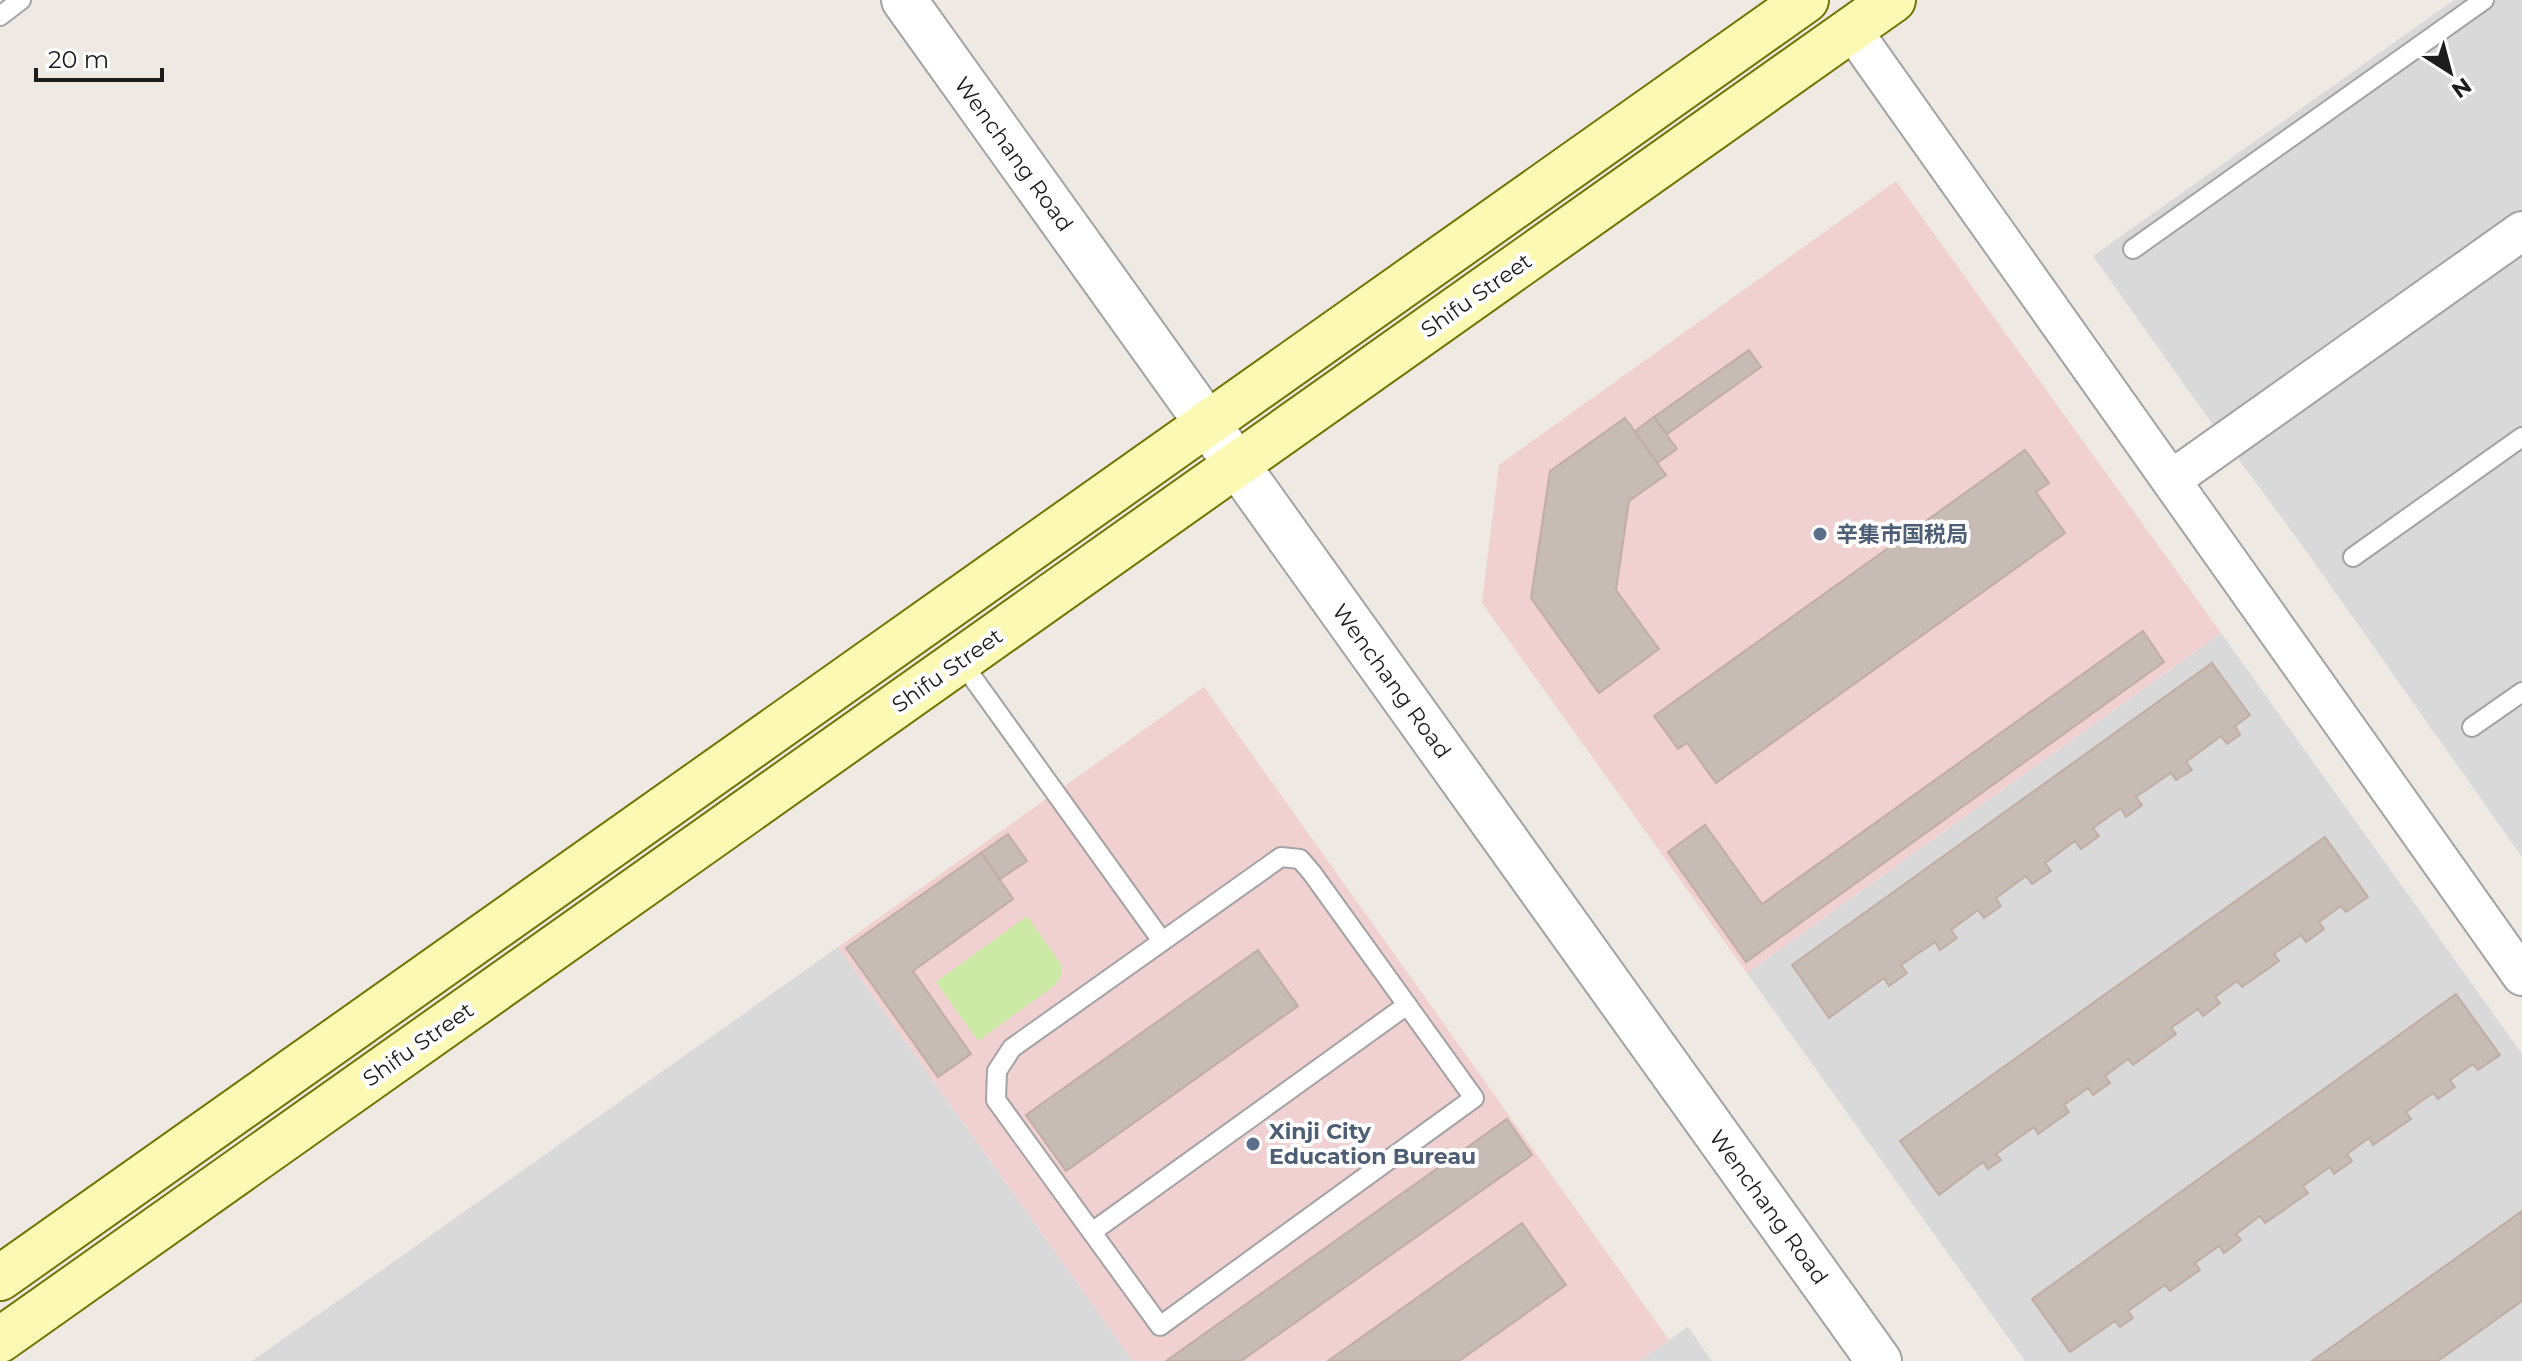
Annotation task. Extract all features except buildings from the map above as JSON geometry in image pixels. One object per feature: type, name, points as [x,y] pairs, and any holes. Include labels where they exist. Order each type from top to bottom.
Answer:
[{"type":"main road","points":[[0,1278],[1806,0]]},
{"type":"main road","name":"Shifu Street","points":[[0,1340],[1893,0]]},
{"type":"street","name":"Wenchang Road","points":[[904,0],[1879,1361]]},
{"type":"street","points":[[1852,30],[2522,976]]},
{"type":"street","points":[[2171,480],[2522,231]]},
{"type":"lane","points":[[0,16],[21,0]]},
{"type":"lane","points":[[2133,249],[2484,0]]},
{"type":"lane","points":[[2353,557],[2522,437]]},
{"type":"lane","points":[[960,660],[1162,941]]},
{"type":"lane","points":[[2472,727],[2522,692]]},
{"type":"lane","points":[[1281,857],[1300,859],[1407,1005],[1474,1098],[1160,1326],[996,1100],[997,1071],[1012,1048],[1281,857]]},
{"type":"lane","points":[[1092,1232],[1407,1005]]},
{"type":"shaded area","points":[[2454,0],[2522,0],[2522,857],[2093,256]]},
{"type":"shaded area","name":"辛集市国税局","points":[[1896,181],[2221,633],[1747,973],[1482,603],[1499,465]]},
{"type":"shaded area","points":[[2221,633],[2522,1054],[2522,1361],[2025,1361],[1747,973]]},
{"type":"shaded area","name":"Xinji City Education Bureau","points":[[1204,687],[1669,1340],[1639,1361],[1133,1361],[838,947]]},
{"type":"shaded area","points":[[838,947],[1133,1361],[252,1361],[382,1270]]},
{"type":"shaded area","points":[[1688,1327],[1712,1361],[1639,1361],[1669,1340]]},
{"type":"green space","points":[[1027,916],[1061,964],[1062,975],[1054,986],[978,1041],[936,982]]},
{"type":"place","name":"辛集市国税局","points":[[1820,534]]},
{"type":"place","name":"Xinji City Education Bureau","points":[[1253,1144]]}]
